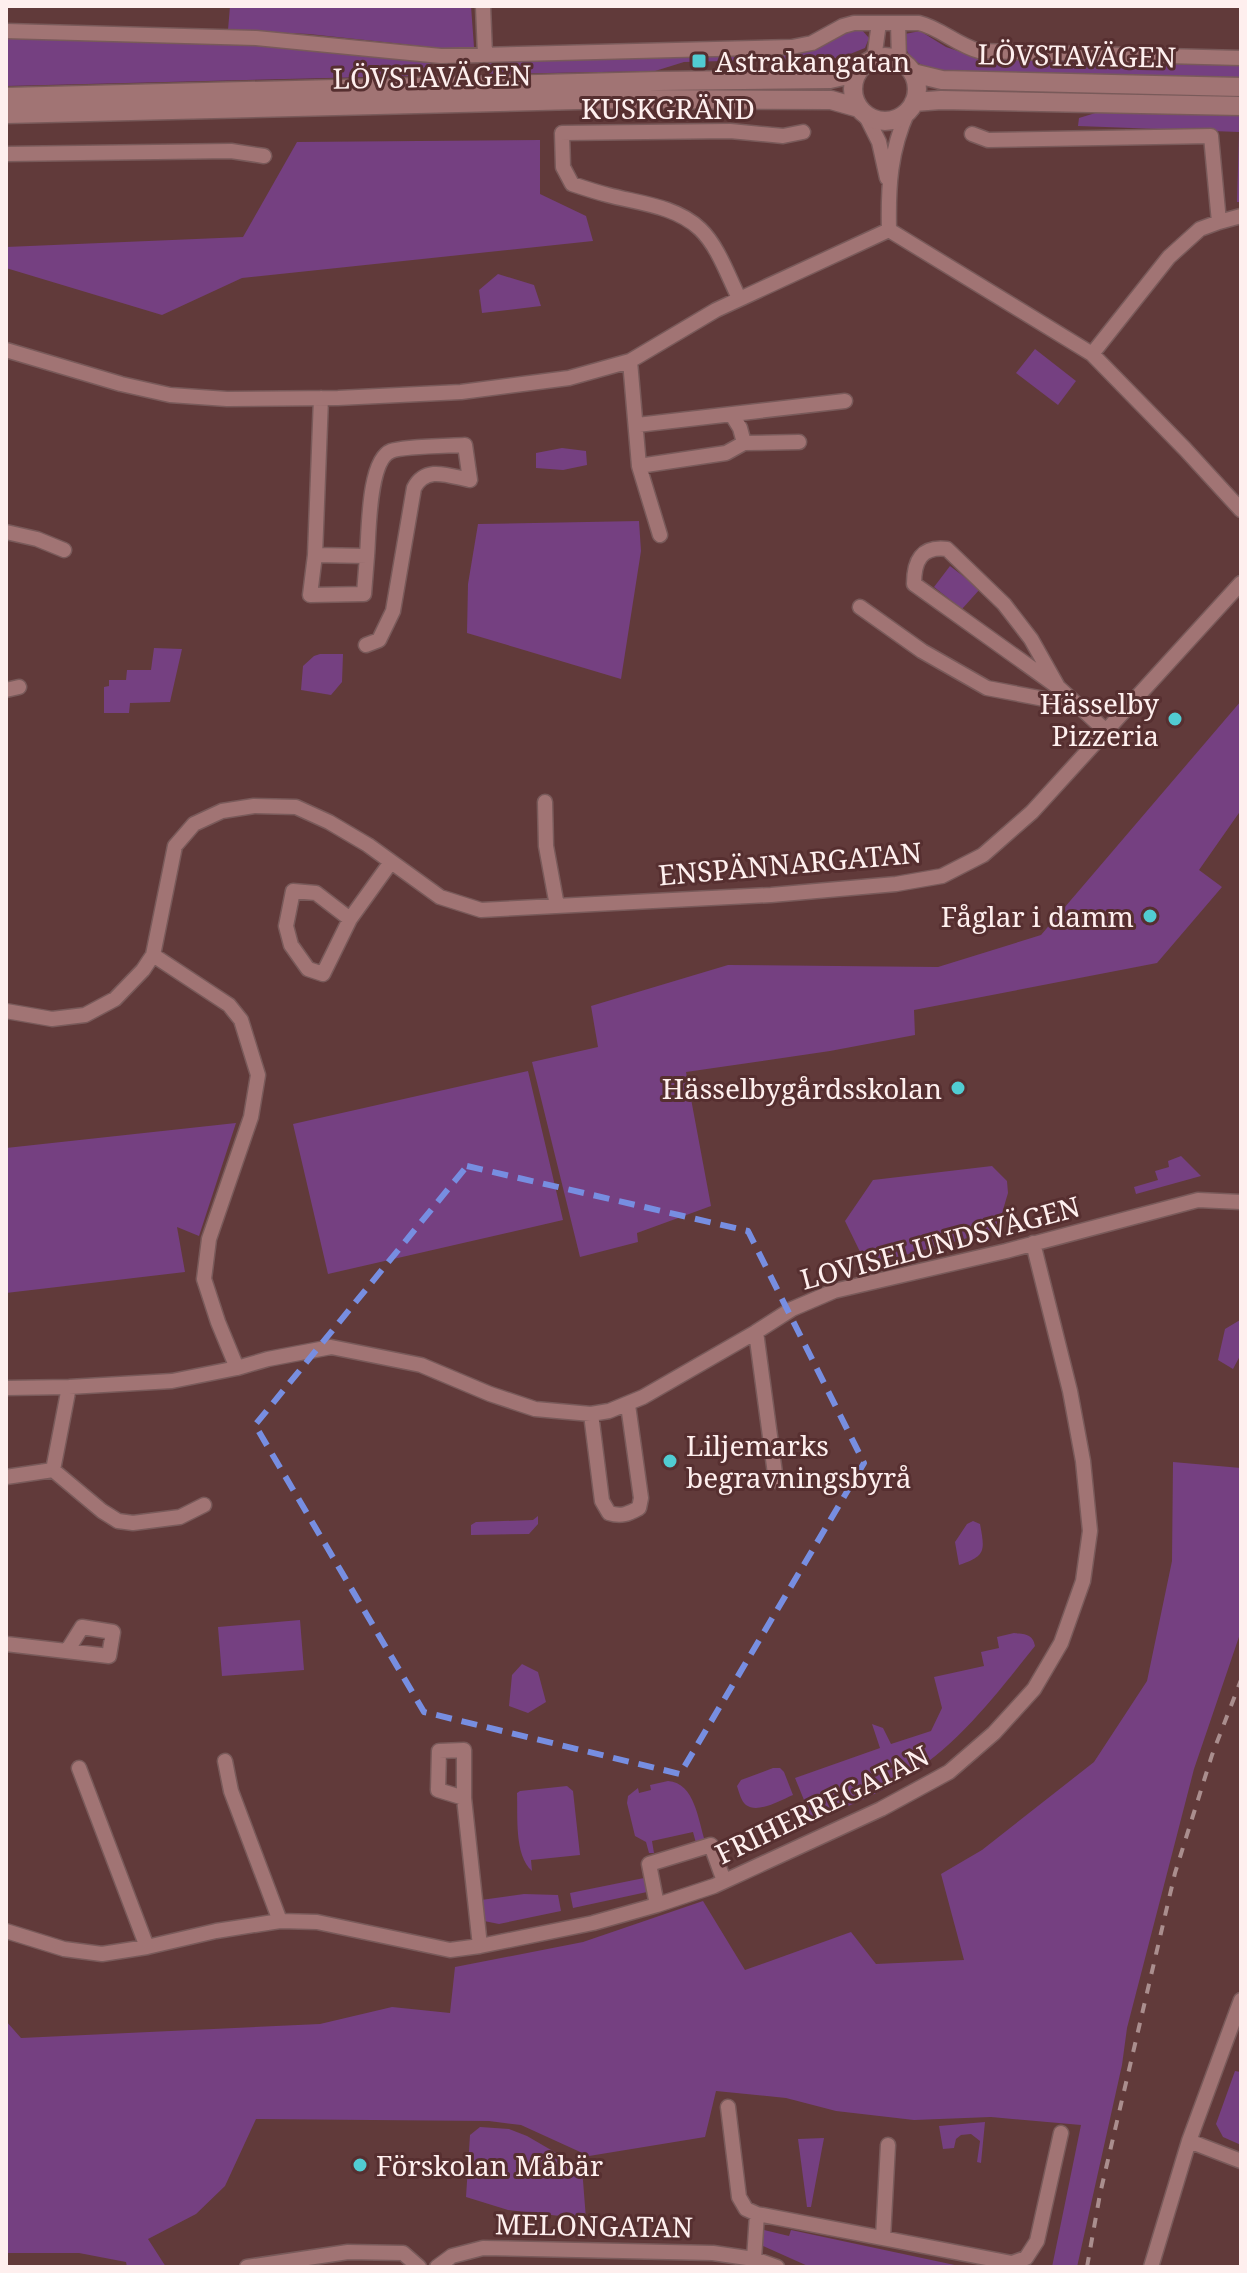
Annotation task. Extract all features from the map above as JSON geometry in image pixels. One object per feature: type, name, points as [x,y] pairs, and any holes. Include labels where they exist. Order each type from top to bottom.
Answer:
[{"type":"street","points":[[483,6],[485,55]]},
{"type":"street","points":[[6,31],[256,38],[441,56],[792,47],[812,43],[854,23],[898,23],[928,25],[962,46],[979,51],[1241,58]]},
{"type":"street","points":[[879,23],[874,59],[857,73],[853,85],[854,97],[879,142],[888,182],[889,230]]},
{"type":"street","points":[[888,182],[896,142],[911,106],[916,83],[906,67],[898,23]]},
{"type":"street","name":"LÖVSTAVÄGEN","points":[[874,59],[882,57],[942,80],[1241,87]]},
{"type":"street","name":"LÖVSTAVÄGEN","points":[[6,97],[830,79],[857,73]]},
{"type":"street","name":"LÖVSTAVÄGEN","points":[[6,114],[618,99],[831,100],[872,118],[890,120],[900,117],[911,106],[941,100],[1241,106]]},
{"type":"street","name":"KUSKGRÄND","points":[[739,298],[700,229],[659,207],[572,184],[563,167],[562,133],[730,131],[783,136],[803,132]]},
{"type":"street","points":[[972,134],[988,140],[1211,136],[1219,222]]},
{"type":"street","points":[[6,154],[231,151],[264,156]]},
{"type":"street","points":[[1092,354],[1169,257],[1200,229],[1241,216]]},
{"type":"street","points":[[6,350],[170,395],[227,399],[321,398],[486,390],[569,378],[630,361],[739,298],[889,230]]},
{"type":"street","points":[[889,230],[1092,354],[1241,510]]},
{"type":"street","points":[[630,361],[639,466],[660,535]]},
{"type":"street","points":[[321,398],[315,555],[310,595],[364,594],[375,472],[382,456],[393,450],[465,445],[470,480],[430,473],[419,479],[414,488],[393,611],[379,640],[366,645]]},
{"type":"street","points":[[637,425],[845,401]]},
{"type":"street","points":[[732,415],[744,443]]},
{"type":"street","points":[[639,466],[726,453],[744,443],[799,442]]},
{"type":"street","points":[[6,532],[37,539],[64,550]]},
{"type":"street","points":[[1058,687],[1031,639],[1004,604],[947,549],[934,547],[920,556],[914,571],[914,584],[1058,687],[1106,731]]},
{"type":"street","points":[[315,555],[367,556]]},
{"type":"street","name":"ENSPÄNNARGATAN","points":[[153,955],[175,846],[194,824],[222,811],[254,806],[296,807],[329,822],[368,845],[440,897],[481,910],[771,895],[896,884],[942,876],[983,855],[1032,812],[1241,583]]},
{"type":"street","points":[[860,607],[922,651],[987,688],[1073,702]]},
{"type":"street","points":[[545,802],[546,846],[557,906]]},
{"type":"street","points":[[350,919],[316,893],[293,891],[286,926],[291,945],[308,969],[323,974],[350,919],[391,862]]},
{"type":"street","points":[[6,1011],[52,1019],[85,1015],[115,999],[153,955],[229,1005],[241,1020],[258,1075],[251,1117],[209,1239],[204,1279],[237,1368]]},
{"type":"street","name":"LOVISELUNDSVÄGEN","points":[[6,1388],[172,1381],[331,1347],[421,1365],[535,1409],[591,1414],[628,1405],[792,1309],[834,1291],[1198,1200],[1241,1202]]},
{"type":"street","name":"FRIHERREGATAN","points":[[6,1931],[64,1949],[102,1954],[280,1921],[317,1922],[450,1950],[480,1946],[593,1923],[724,1881],[881,1809],[949,1772],[994,1733],[1034,1689],[1061,1643],[1083,1581],[1090,1531],[1083,1461],[1070,1391],[1033,1243]]},
{"type":"street","points":[[756,1332],[776,1481]]},
{"type":"street","points":[[53,1470],[69,1387]]},
{"type":"street","points":[[591,1414],[602,1501],[609,1513],[618,1516],[627,1514],[639,1508],[641,1498],[628,1405]]},
{"type":"street","points":[[6,1477],[53,1470],[118,1521],[133,1523],[180,1517],[204,1505]]},
{"type":"street","points":[[6,1644],[67,1651]]},
{"type":"street","points":[[225,1761],[231,1791],[280,1921]]},
{"type":"street","points":[[79,1768],[147,1947]]},
{"type":"street","points":[[464,1798],[480,1946]]},
{"type":"street","points":[[657,1905],[649,1864],[711,1845],[724,1881]]},
{"type":"street","points":[[1151,2267],[1189,2141],[1241,2000]]},
{"type":"street","points":[[728,2107],[739,2197],[746,2209],[757,2214],[1012,2263],[1026,2258],[1037,2241],[1061,2133]]},
{"type":"street","points":[[1189,2141],[1241,2161]]},
{"type":"street","points":[[883,2238],[888,2145]]},
{"type":"street","points":[[754,2259],[757,2214]]},
{"type":"street","name":"MELONGATAN","points":[[437,2267],[452,2256],[483,2248],[713,2253],[754,2259],[777,2267]]},
{"type":"street","points":[[247,2267],[348,2252],[403,2253],[419,2267]]},
{"type":"highlighted area","points":[[467,1166],[748,1231],[864,1463],[680,1774],[424,1712],[255,1425]]},
{"type":"shaded area","points":[[230,6],[471,6],[474,47],[449,49],[309,34],[228,30]]},
{"type":"shaded area","points":[[861,29],[869,38],[865,48],[840,58],[684,62],[655,71],[489,74],[488,61],[805,51],[849,30]]},
{"type":"shaded area","points":[[920,31],[946,47],[976,57],[1241,62],[1241,80],[943,70],[918,63],[908,52],[905,34]]},
{"type":"shaded area","points":[[6,37],[289,47],[433,62],[410,76],[6,86]]},
{"type":"shaded area","points":[[1102,111],[1241,114],[1241,202],[1237,202],[1239,132],[1078,126],[1079,118]]},
{"type":"shaded area","points":[[540,140],[540,194],[586,216],[593,241],[242,278],[162,315],[6,268],[6,247],[243,237],[297,142]]},
{"type":"shaded area","points":[[498,274],[534,285],[541,306],[482,313],[479,290]]},
{"type":"shaded area","points":[[1035,349],[1076,381],[1058,405],[1016,373]]},
{"type":"shaded area","points":[[562,448],[586,451],[587,465],[563,470],[536,468],[536,453]]},
{"type":"shaded area","points":[[639,521],[641,551],[621,679],[467,633],[468,584],[478,524]]},
{"type":"shaded area","points":[[950,566],[980,589],[962,609],[934,587]]},
{"type":"shaded area","points":[[154,648],[182,649],[170,702],[130,703],[129,713],[104,713],[104,687],[109,686],[109,680],[126,680],[127,670],[151,670]]},
{"type":"shaded area","points":[[320,654],[343,654],[342,682],[331,695],[301,690],[303,666]]},
{"type":"shaded area","points":[[1241,701],[1241,810],[1199,870],[1222,887],[1157,963],[914,1010],[915,1035],[686,1072],[711,1206],[637,1233],[638,1242],[580,1257],[532,1062],[598,1047],[591,1006],[728,965],[938,967],[1041,935]]},
{"type":"shaded area","points":[[528,1071],[563,1220],[328,1274],[293,1124]]},
{"type":"shaded area","points":[[236,1123],[199,1236],[177,1227],[185,1272],[6,1293],[6,1148]]},
{"type":"shaded area","points":[[1181,1156],[1201,1176],[1136,1194],[1134,1187],[1158,1180],[1155,1171],[1169,1167],[1168,1161]]},
{"type":"shaded area","points":[[992,1166],[1007,1181],[1008,1193],[997,1230],[872,1264],[865,1262],[845,1221],[873,1180]]},
{"type":"shaded area","points":[[1240,1320],[1241,1354],[1233,1369],[1218,1360],[1225,1329]]},
{"type":"shaded area","points":[[1173,1462],[1241,1468],[1241,1631],[1194,1769],[1127,2028],[1122,2065],[1077,2267],[1052,2267],[1081,2125],[991,2117],[914,2120],[836,2111],[786,2098],[716,2091],[705,2137],[589,2156],[521,2125],[489,2121],[256,2119],[225,2186],[196,2214],[148,2239],[166,2267],[127,2267],[126,2262],[79,2253],[6,2253],[6,2021],[21,2038],[320,2024],[392,2007],[450,2013],[455,1967],[583,1942],[703,1901],[745,1970],[851,1932],[876,1964],[964,1960],[941,1874],[982,1850],[1094,1762],[1147,1681],[1172,1561]]},
{"type":"shaded area","points":[[538,1516],[538,1524],[529,1534],[471,1535],[471,1525],[476,1522],[533,1520]]},
{"type":"shaded area","points":[[973,1521],[980,1524],[982,1551],[974,1559],[959,1565],[955,1542],[967,1524]]},
{"type":"shaded area","points":[[300,1620],[304,1670],[222,1676],[218,1627]]},
{"type":"shaded area","points":[[1014,1633],[1030,1637],[1035,1646],[955,1739],[896,1783],[813,1822],[795,1778],[880,1748],[872,1724],[883,1728],[891,1744],[931,1731],[942,1708],[934,1677],[984,1666],[981,1652],[999,1648],[997,1637]]},
{"type":"shaded area","points":[[522,1664],[538,1672],[546,1702],[528,1713],[509,1706],[512,1675]]},
{"type":"shaded area","points":[[773,1768],[784,1772],[793,1795],[763,1807],[746,1805],[737,1786],[741,1780]]},
{"type":"shaded area","points":[[668,1781],[677,1783],[690,1795],[705,1841],[696,1843],[693,1832],[652,1841],[654,1853],[649,1853],[646,1842],[635,1836],[628,1796],[638,1788],[639,1793],[651,1790],[650,1785]]},
{"type":"shaded area","points":[[567,1786],[573,1791],[580,1855],[531,1860],[532,1871],[526,1864],[520,1845],[517,1793]]},
{"type":"shaded area","points":[[644,1878],[647,1892],[573,1908],[570,1893]]},
{"type":"shaded area","points":[[524,1894],[558,1895],[561,1911],[499,1924],[484,1921],[481,1900]]},
{"type":"shaded area","points":[[1235,2071],[1241,2072],[1241,2145],[1223,2137],[1216,2124]]},
{"type":"shaded area","points":[[985,2122],[981,2163],[977,2162],[980,2141],[971,2134],[956,2139],[954,2148],[943,2149],[939,2126]]},
{"type":"shaded area","points":[[480,2127],[509,2129],[527,2136],[582,2168],[586,2219],[508,2210],[466,2197],[470,2135]]},
{"type":"shaded area","points":[[824,2138],[811,2207],[807,2207],[798,2139]]},
{"type":"shaded area","points":[[764,2230],[789,2236],[791,2230],[964,2267],[810,2267],[761,2245]]},
{"type":"railway","points":[[1087,2267],[1100,2194],[1175,1873],[1212,1755],[1241,1680]]},
{"type":"place","name":"Astrakangatan","points":[[699,61]]},
{"type":"place","name":"Hässelby Pizzeria","points":[[1175,719]]},
{"type":"place","name":"Fåglar i damm","points":[[1150,916]]},
{"type":"place","name":"Hässelbygårdsskolan","points":[[958,1088]]},
{"type":"place","name":"Liljemarks begravningsbyrå","points":[[670,1461]]},
{"type":"place","name":"Förskolan Måbär","points":[[360,2165]]}]
